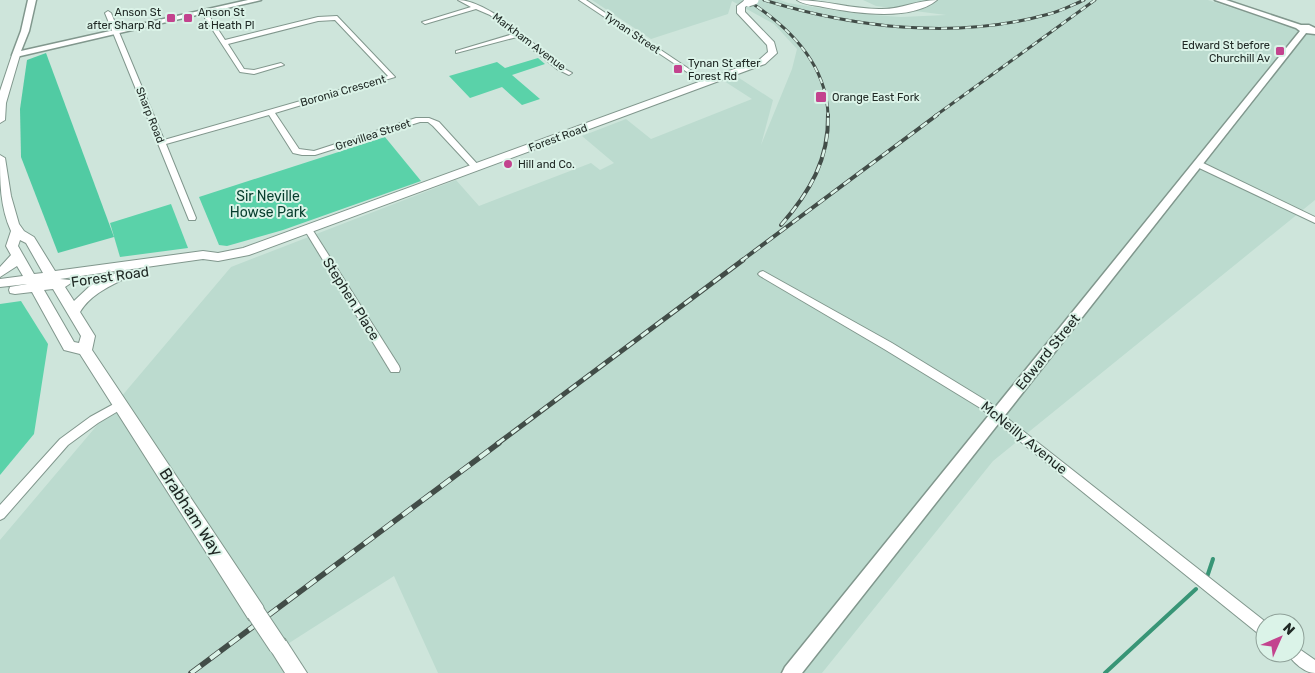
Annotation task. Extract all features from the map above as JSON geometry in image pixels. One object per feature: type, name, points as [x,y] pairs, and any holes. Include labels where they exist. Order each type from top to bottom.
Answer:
[{"type":"main road","points":[[801,0],[849,8],[894,11],[909,9],[933,0]]},
{"type":"main road","name":"Forest Road","points":[[54,280],[124,274],[206,263],[218,257],[244,252],[762,62],[773,53],[771,44],[741,12],[741,6],[751,1]]},
{"type":"main road","points":[[0,120],[1,103],[16,55]]},
{"type":"main road","name":"Brabham Way","points":[[0,158],[8,207],[17,232],[30,240],[88,336],[85,350]]},
{"type":"main road","name":"Brabham Way","points":[[17,232],[12,246],[69,346],[85,350],[297,673]]},
{"type":"main road","name":"Forest Road","points":[[0,283],[32,283],[54,280],[203,254],[218,257]]},
{"type":"main road","points":[[0,273],[12,264],[17,256]]},
{"type":"main road","points":[[74,312],[82,298],[97,287],[124,274]]},
{"type":"main road","name":"Forest Road","points":[[0,292],[32,283]]},
{"type":"street","points":[[16,55],[25,31],[32,0]]},
{"type":"street","points":[[16,55],[257,0]]},
{"type":"street","name":"Markham Avenue","points":[[461,0],[492,14],[560,68],[569,73]]},
{"type":"street","name":"Tynan Street","points":[[582,0],[707,83]]},
{"type":"street","points":[[1219,0],[1310,29]]},
{"type":"street","points":[[426,22],[476,7]]},
{"type":"street","points":[[204,12],[242,71],[254,72],[281,65]]},
{"type":"street","name":"Sharp Road","points":[[108,13],[192,218]]},
{"type":"street","name":"Boronia Crescent","points":[[162,143],[392,76],[341,21],[333,18],[318,19],[223,43]]},
{"type":"street","name":"Edward Street","points":[[791,673],[1198,164],[1310,29]]},
{"type":"street","points":[[458,52],[518,35]]},
{"type":"street","name":"Grevillea Street","points":[[271,112],[296,151],[302,154],[315,153],[419,120],[429,120],[436,124],[476,167]]},
{"type":"street","points":[[1198,164],[1315,220]]},
{"type":"street","name":"Stephen Place","points":[[308,229],[395,369]]},
{"type":"street","name":"McNeilly Avenue","points":[[763,274],[986,406],[1255,622]]},
{"type":"street","points":[[0,514],[64,442],[94,420],[121,404]]},
{"type":"street","points":[[1305,661],[1315,669]]},
{"type":"shaded area","points":[[592,0],[780,0],[788,3],[859,14],[901,17],[946,15],[876,6],[863,0],[1208,0],[1315,35],[1315,200],[993,461],[822,673],[438,673],[394,576],[286,645],[296,673],[0,673],[0,540],[231,267],[456,180],[479,206],[591,163],[600,170],[614,163],[582,136],[626,119],[651,139],[752,99],[724,81],[736,76],[773,100],[761,145],[792,69],[797,49],[774,24],[732,1],[728,14],[651,39]]},
{"type":"green space","points":[[46,53],[114,237],[58,253],[21,157],[20,109],[27,60]]},
{"type":"green space","points":[[538,58],[545,64],[512,75],[540,99],[522,105],[502,87],[470,98],[449,76],[497,62],[505,68]]},
{"type":"green space","name":"Sir Neville Howse Park","points":[[385,137],[421,181],[283,230],[227,246],[219,245],[199,197]]},
{"type":"green space","points":[[171,204],[188,248],[120,257],[110,223]]},
{"type":"green space","points":[[21,301],[48,344],[34,434],[0,475],[0,304]]},
{"type":"waterway","points":[[1207,577],[1213,559]]},
{"type":"waterway","points":[[1105,673],[1196,589]]},
{"type":"railway","points":[[747,0],[790,34],[813,63],[826,97],[828,116]]},
{"type":"railway","points":[[764,0],[834,18],[870,24],[942,28],[978,27],[1014,22],[1053,13],[1084,0]]},
{"type":"railway","points":[[935,116],[1095,0]]},
{"type":"railway","points":[[741,261],[937,115]]},
{"type":"railway","points":[[781,225],[801,200],[816,174],[825,146],[828,116]]},
{"type":"railway","points":[[497,444],[743,260]]},
{"type":"railway","points":[[191,673],[499,443]]},
{"type":"place","name":"Anson St after Sharp Rd","points":[[171,18]]},
{"type":"place","name":"Anson St at Heath Pl","points":[[188,18]]},
{"type":"place","name":"Edward St before Churchill Av","points":[[1280,51]]},
{"type":"place","name":"Tynan St after Forest Rd","points":[[678,69]]},
{"type":"place","name":"Orange East Fork","points":[[821,97]]},
{"type":"place","name":"Hill and Co.","points":[[508,164]]}]
